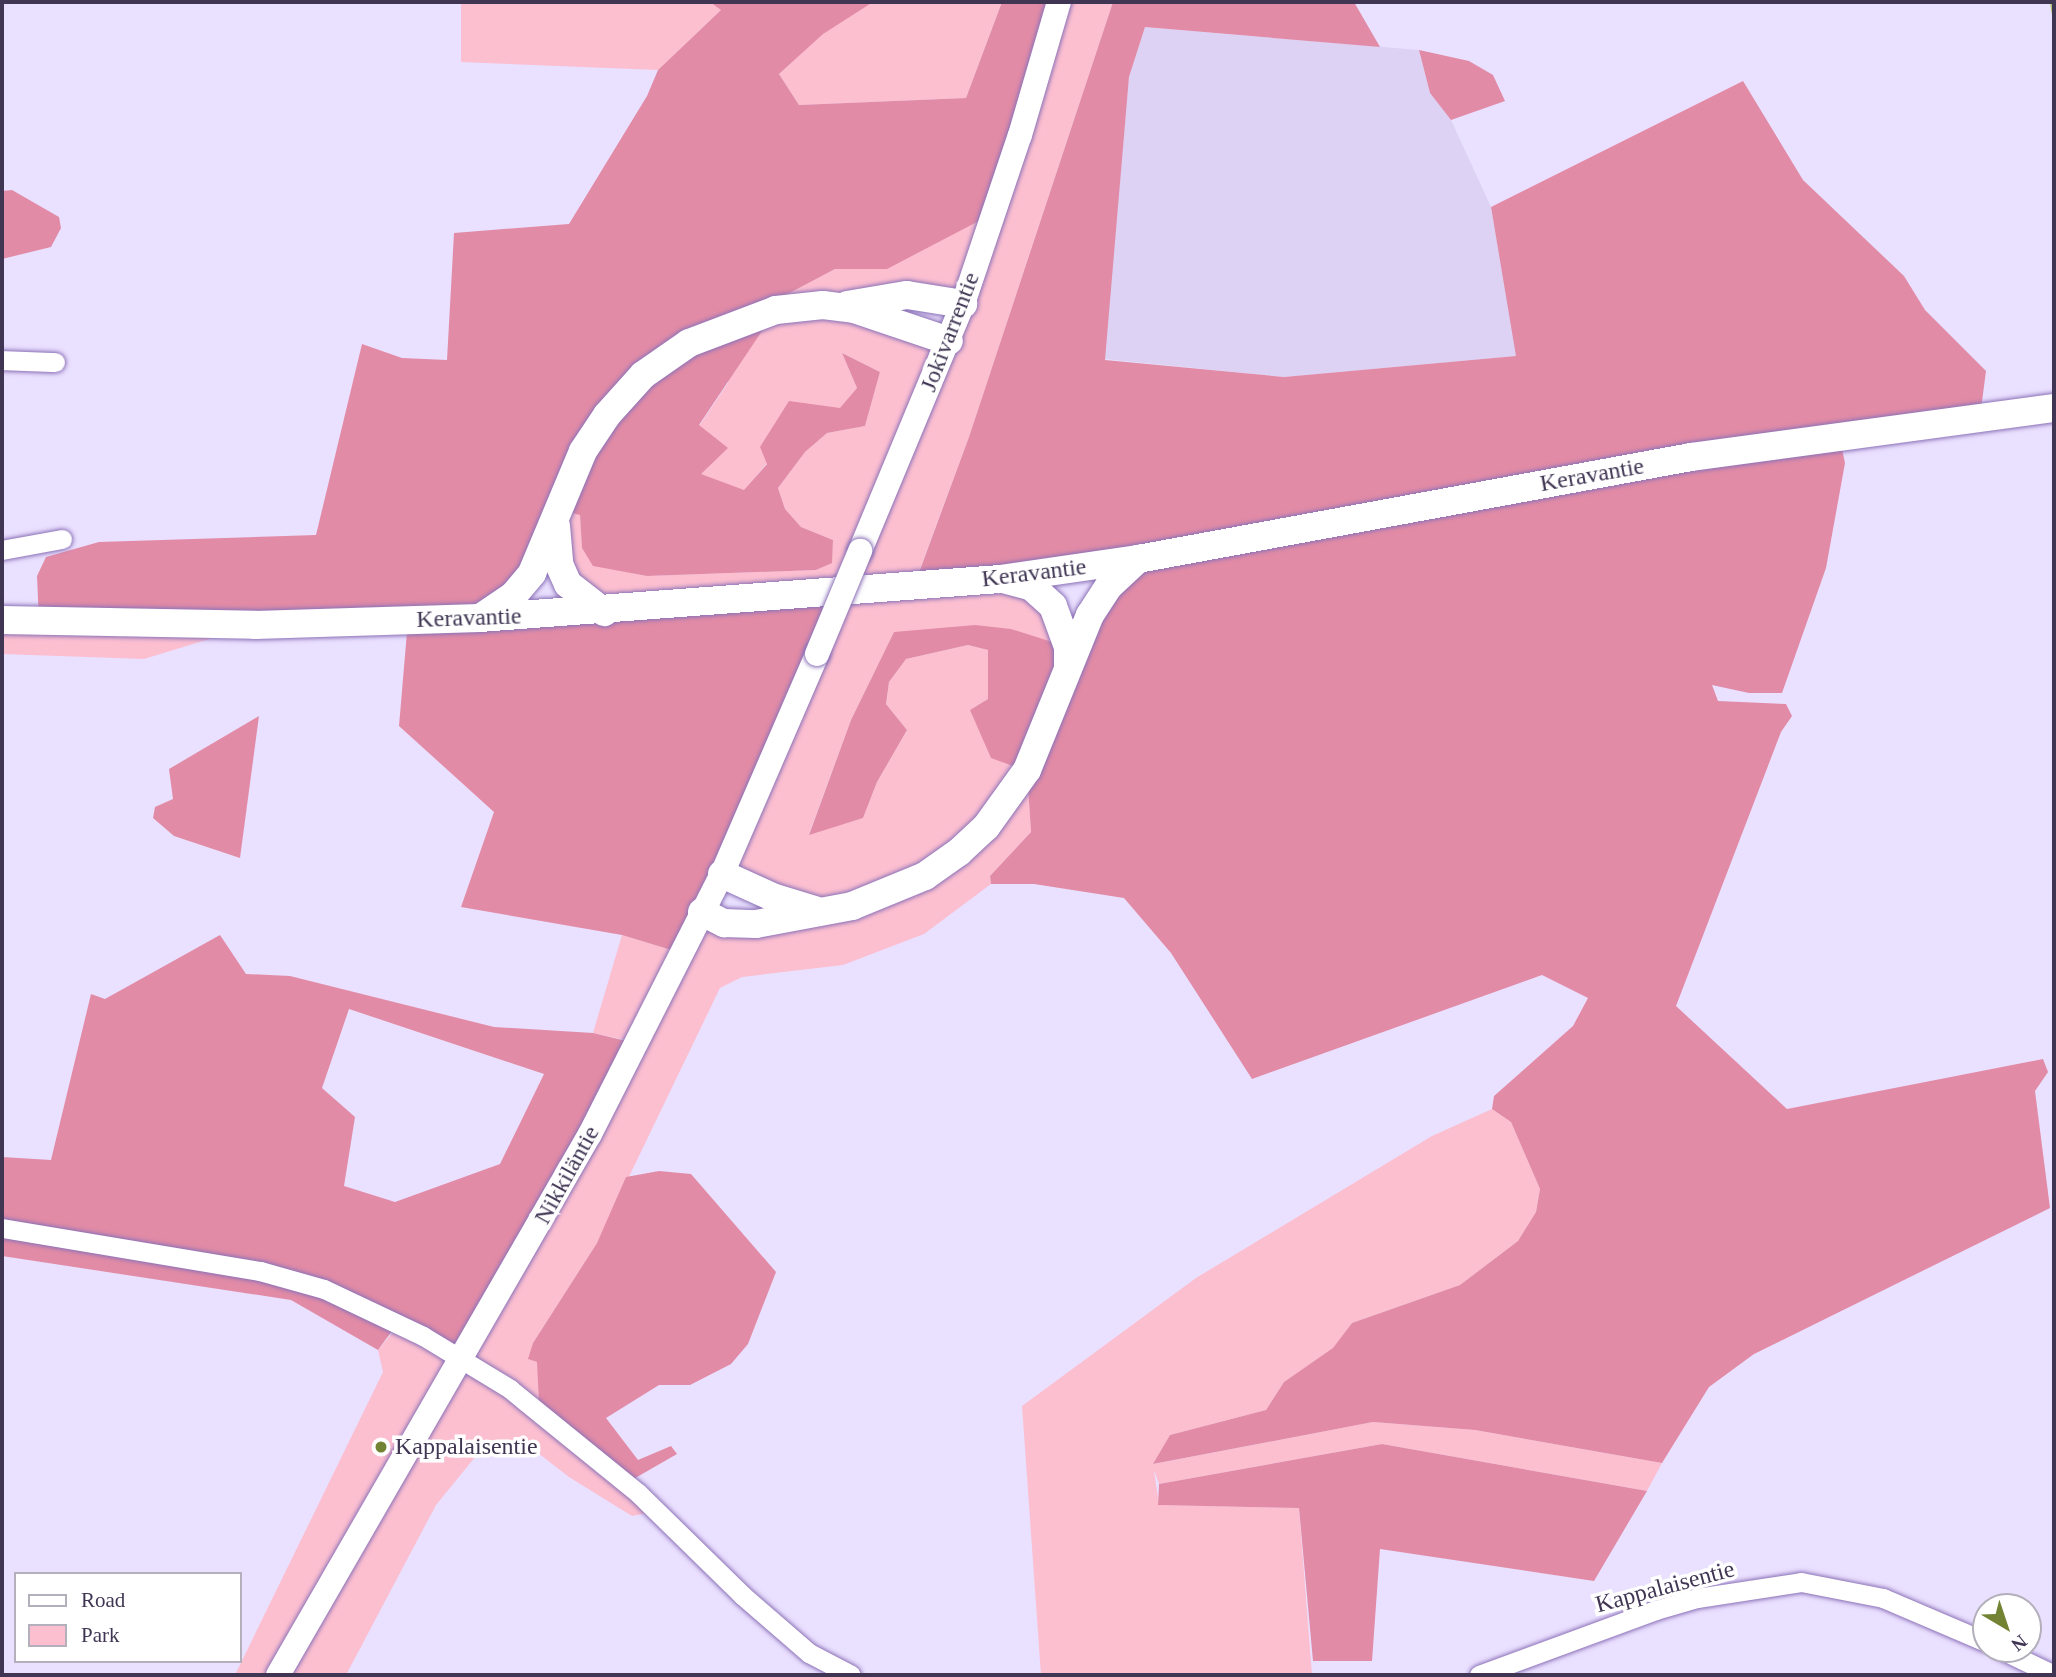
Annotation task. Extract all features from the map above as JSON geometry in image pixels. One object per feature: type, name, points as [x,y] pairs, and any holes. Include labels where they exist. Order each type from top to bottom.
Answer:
[{"type":"main road","points":[[480,618],[513,596],[532,573],[583,451],[643,375],[689,343],[733,322],[776,310],[841,306],[907,295],[962,304]]},
{"type":"main road","points":[[841,306],[949,341]]},
{"type":"main road","name":"Keravantie","points":[[2,620],[255,625],[480,618],[604,612],[1000,579],[1138,559],[1691,457],[2054,408]]},
{"type":"main road","points":[[556,521],[559,564],[568,584],[604,612]]},
{"type":"main road","points":[[702,912],[740,924],[825,912],[891,893],[925,876],[986,827],[1044,737],[1068,668],[1109,586],[1138,559]]},
{"type":"main road","points":[[1000,579],[1031,587],[1053,606],[1068,647],[1068,668]]},
{"type":"main road","points":[[722,874],[793,905],[825,912]]},
{"type":"street","name":"Jokivarrentie","points":[[817,654],[949,341],[1016,148],[1059,2]]},
{"type":"street","points":[[2,360],[55,362]]},
{"type":"street","points":[[2,550],[62,539]]},
{"type":"street","name":"Nikkiläntie","points":[[278,1675],[590,1134],[722,874],[817,654]]},
{"type":"street","points":[[2,1228],[260,1271],[324,1289],[385,1316],[461,1357],[510,1389],[639,1494],[742,1595],[809,1653],[851,1675]]},
{"type":"street","name":"Kappalaisentie","points":[[1479,1675],[1687,1601],[1801,1582],[1883,1598],[1972,1636]]},
{"type":"street","points":[[2029,1663],[2054,1675]]},
{"type":"shaded area","points":[[710,2],[873,2],[823,34],[779,74],[799,105],[966,98],[1002,2],[1059,2],[996,212],[887,269],[835,269],[738,320],[776,310],[699,425],[728,448],[701,474],[744,490],[767,464],[760,447],[789,401],[840,408],[857,388],[842,353],[880,372],[865,426],[827,433],[805,452],[778,488],[785,509],[801,527],[833,540],[832,563],[816,570],[647,576],[593,566],[582,548],[580,515],[561,510],[545,550],[482,617],[834,592],[681,953],[622,935],[461,907],[494,812],[399,726],[408,620],[39,621],[37,576],[46,557],[99,542],[316,535],[362,344],[402,358],[447,360],[454,233],[569,224],[647,96],[658,70],[721,10]]},
{"type":"shaded area","points":[[1113,2],[1354,2],[1380,47],[1145,27],[1129,77],[1105,360],[1284,377],[1516,356],[1491,207],[1743,81],[1803,180],[1904,276],[1925,310],[1986,371],[1980,417],[1839,435],[1845,463],[1826,568],[1782,693],[1749,693],[1712,685],[1718,701],[1786,704],[1792,716],[1781,732],[1676,1006],[1787,1109],[2043,1059],[2048,1072],[2035,1091],[2050,1208],[1754,1354],[1709,1387],[1662,1463],[1475,1430],[1373,1422],[1153,1464],[1170,1435],[1266,1410],[1284,1382],[1333,1348],[1352,1323],[1460,1285],[1518,1241],[1536,1212],[1540,1189],[1511,1122],[1492,1109],[1494,1096],[1573,1026],[1588,998],[1542,975],[1252,1079],[1171,953],[1124,898],[1034,884],[991,884],[990,876],[1031,832],[1027,771],[991,758],[970,710],[988,699],[988,650],[968,645],[906,659],[889,682],[886,704],[907,730],[877,782],[863,818],[809,835],[851,720],[894,632],[975,625],[1011,629],[1068,647],[1137,560],[914,586],[969,437]]},
{"type":"shaded area","points":[[1145,27],[1419,50],[1430,93],[1451,120],[1491,207],[1517,356],[1284,377],[1104,359],[1129,77]]},
{"type":"shaded area","points":[[1419,50],[1469,61],[1493,75],[1505,101],[1451,120],[1430,93]]},
{"type":"shaded area","points":[[12,190],[59,217],[61,228],[51,247],[2,259],[2,191]]},
{"type":"shaded area","points":[[259,716],[240,858],[174,836],[153,818],[155,807],[173,799],[169,769]]},
{"type":"shaded area","points":[[220,935],[246,974],[290,976],[494,1027],[593,1033],[635,1043],[461,1358],[400,1320],[378,1350],[291,1300],[2,1256],[2,1157],[51,1160],[91,994],[105,999]],"holes":[[[349,1009],[544,1074],[500,1164],[395,1202],[344,1186],[355,1117],[322,1088]]]},
{"type":"shaded area","points":[[659,1171],[691,1174],[776,1272],[748,1344],[731,1364],[690,1385],[659,1385],[606,1418],[638,1460],[671,1446],[677,1454],[630,1481],[539,1403],[537,1362],[528,1359],[533,1343],[597,1243],[626,1177]]},
{"type":"shaded area","points":[[1382,1444],[1647,1491],[1594,1581],[1380,1549],[1372,1661],[1313,1661],[1299,1508],[1158,1505],[1159,1484]]},
{"type":"green space","points":[[461,2],[710,2],[722,9],[658,70],[461,62]]},
{"type":"green space","points":[[872,2],[1002,2],[966,98],[799,105],[779,74],[831,26]]},
{"type":"green space","points":[[1059,2],[1113,2],[969,437],[914,585],[1032,587],[1068,647],[894,632],[851,720],[809,834],[863,818],[877,782],[907,730],[886,704],[889,682],[906,659],[968,645],[988,650],[988,699],[970,710],[1027,770],[1031,832],[990,876],[991,884],[924,934],[843,965],[742,977],[720,988],[597,1243],[533,1343],[529,1359],[537,1362],[657,1511],[632,1516],[569,1477],[525,1443],[480,1451],[436,1505],[346,1675],[235,1675],[383,1372],[378,1350],[635,1042],[593,1033],[622,935],[681,953],[702,912],[823,914],[722,874],[834,592],[581,596],[560,510],[580,514],[582,548],[593,565],[647,576],[816,570],[831,563],[833,540],[801,527],[785,509],[778,488],[805,452],[827,433],[865,426],[880,372],[842,353],[857,388],[840,409],[767,463],[744,491],[700,474],[699,426],[728,383],[733,322],[835,269],[887,269]],"holes":[[[860,303],[962,304],[949,341]]]},
{"type":"green space","points":[[2,613],[255,625],[144,659],[2,654]]},
{"type":"green space","points":[[1492,1109],[1511,1122],[1540,1189],[1536,1212],[1518,1241],[1460,1285],[1352,1323],[1334,1348],[1284,1382],[1266,1410],[1170,1435],[1154,1464],[1373,1422],[1475,1430],[1662,1463],[1647,1491],[1382,1444],[1159,1484],[1154,1470],[1159,1505],[1299,1508],[1312,1675],[1041,1675],[1022,1406],[1196,1278],[1432,1136]]},
{"type":"waterway","points":[[2052,2],[2054,14]]},
{"type":"place","name":"Kappalaisentie","points":[[381,1447]]}]
